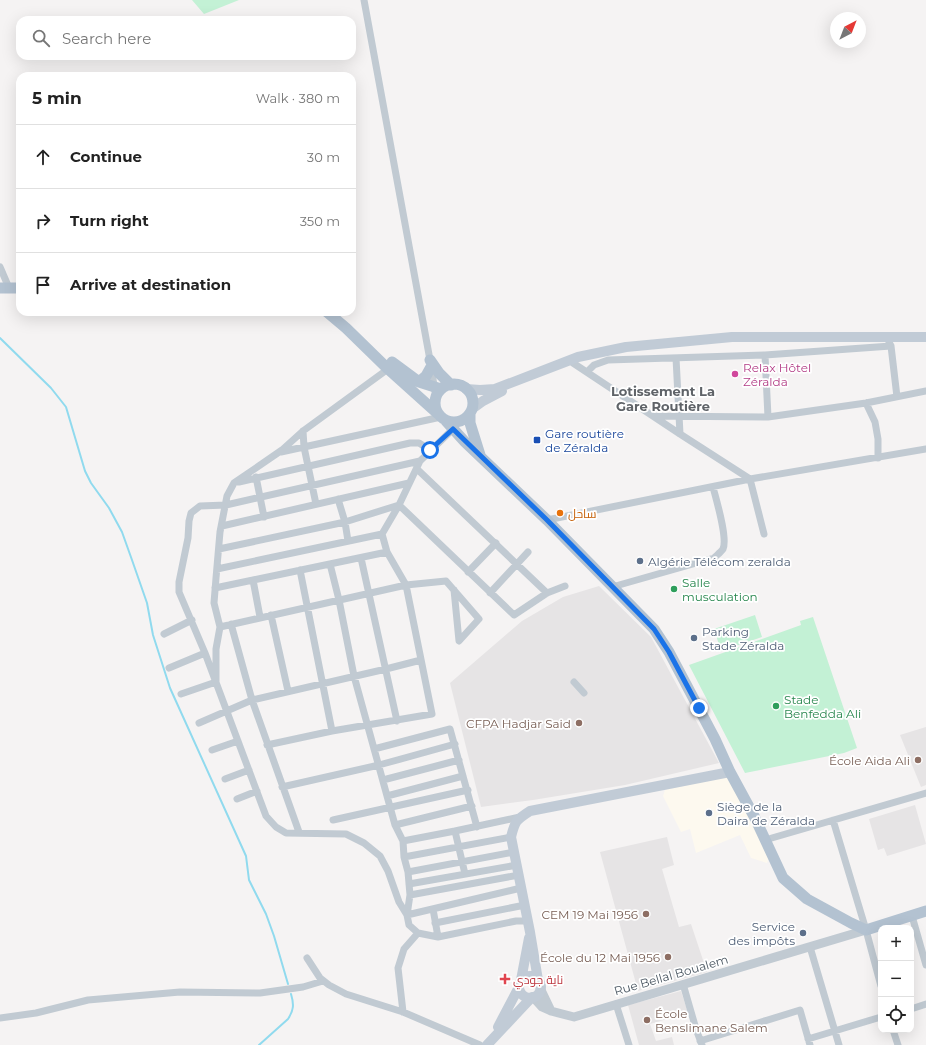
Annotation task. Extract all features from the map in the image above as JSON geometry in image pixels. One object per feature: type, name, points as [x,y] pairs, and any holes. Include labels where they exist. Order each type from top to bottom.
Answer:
[{"type":"main road","points":[[332,316],[481,455],[654,629],[669,652],[715,739],[730,772],[784,878],[807,899],[828,912],[866,930],[926,911]]},
{"type":"main road","points":[[338,316],[400,369],[419,382],[441,390],[456,384],[466,389],[495,389],[578,357],[626,347],[732,337],[888,341],[926,337]]},
{"type":"main road","points":[[419,382],[426,376],[431,364],[439,373],[441,390],[435,403],[444,420],[451,422],[462,420],[471,411],[497,393],[573,363],[588,355]]},
{"type":"main road","points":[[466,389],[472,398],[471,427],[481,455]]},
{"type":"main road","points":[[489,1041],[532,997],[538,994],[539,984],[522,888],[511,837],[514,823],[530,810],[730,772]]},
{"type":"main road","points":[[530,932],[520,984],[522,994],[532,997]]},
{"type":"main road","points":[[489,1041],[524,978],[530,976],[539,984]]},
{"type":"street","points":[[364,0],[431,364],[441,390]]},
{"type":"street","points":[[0,267],[10,288]]},
{"type":"street","points":[[587,372],[599,363],[608,360],[765,355],[888,341],[897,397]]},
{"type":"street","points":[[765,355],[768,417]]},
{"type":"street","points":[[676,358],[680,434]]},
{"type":"street","points":[[573,363],[750,479],[764,534]]},
{"type":"street","points":[[216,682],[216,649],[220,627],[214,603],[215,588],[227,496],[234,483],[279,452],[302,431],[388,369]]},
{"type":"street","points":[[653,416],[768,417],[866,403],[926,391]]},
{"type":"street","points":[[866,403],[875,422],[878,439],[878,458]]},
{"type":"street","points":[[279,452],[444,420]]},
{"type":"street","points":[[267,745],[368,724],[397,721],[432,714],[406,585],[387,552],[382,534],[399,505],[420,461],[430,450],[444,420]]},
{"type":"street","points":[[302,431],[316,504]]},
{"type":"street","points":[[234,483],[410,443],[419,443],[430,450]]},
{"type":"street","points":[[547,520],[750,479],[926,450]]},
{"type":"street","points":[[407,915],[399,902],[388,871],[380,856],[364,843],[346,834],[299,832],[286,833],[276,828],[266,816],[205,653],[179,592],[179,582],[188,538],[191,513],[200,506],[226,505],[420,461]]},
{"type":"street","points":[[417,469],[547,593]]},
{"type":"street","points":[[256,477],[264,516]]},
{"type":"street","points":[[222,526],[410,483]]},
{"type":"street","points":[[612,587],[714,558],[720,553],[723,549],[724,538],[713,486]]},
{"type":"street","points":[[338,499],[345,522],[348,541]]},
{"type":"street","points":[[219,549],[345,522],[399,505]]},
{"type":"street","points":[[399,505],[514,615],[547,593],[565,586]]},
{"type":"street","points":[[217,569],[382,534]]},
{"type":"street","points":[[468,572],[496,543]]},
{"type":"street","points":[[215,588],[387,552]]},
{"type":"street","points":[[490,593],[528,552]]},
{"type":"street","points":[[361,558],[397,721]]},
{"type":"street","points":[[330,564],[339,600],[354,676],[387,796],[396,825],[403,841],[410,895],[407,915],[409,925],[418,933],[438,937],[516,921],[528,921]]},
{"type":"street","points":[[300,570],[306,607],[332,731]]},
{"type":"street","points":[[253,580],[260,617]]},
{"type":"street","points":[[220,627],[406,585],[446,581],[454,590],[478,619],[459,641],[454,590]]},
{"type":"street","points":[[271,615],[288,691]]},
{"type":"street","points":[[164,634],[192,620]]},
{"type":"street","points":[[231,624],[252,700],[299,832]]},
{"type":"street","points":[[169,668],[205,653]]},
{"type":"street","points":[[199,723],[252,700],[421,660]]},
{"type":"street","points":[[181,694],[216,682]]},
{"type":"street","points":[[574,682],[584,693]]},
{"type":"street","points":[[374,749],[450,729],[477,827]]},
{"type":"street","points":[[212,750],[238,741]]},
{"type":"street","points":[[282,787],[379,765],[455,744]]},
{"type":"street","points":[[383,780],[459,760]]},
{"type":"street","points":[[225,779],[249,770]]},
{"type":"street","points":[[387,796],[464,776]]},
{"type":"street","points":[[333,820],[468,790]]},
{"type":"street","points":[[236,799],[257,791]]},
{"type":"street","points":[[765,840],[926,793]]},
{"type":"street","points":[[396,825],[472,806]]},
{"type":"street","points":[[403,841],[455,832],[520,817]]},
{"type":"street","points":[[833,820],[878,975]]},
{"type":"street","points":[[455,832],[465,874]]},
{"type":"street","points":[[404,857],[511,837]]},
{"type":"street","points":[[408,872],[514,852]]},
{"type":"street","points":[[410,895],[518,870]]},
{"type":"street","points":[[409,884],[465,874],[518,870]]},
{"type":"street","points":[[407,915],[522,888]]},
{"type":"street","points":[[435,923],[525,905]]},
{"type":"street","points":[[433,909],[438,937]]},
{"type":"street","points":[[912,916],[926,965]]},
{"type":"street","name":"Rue Bellal Boualem","points":[[551,1011],[574,1017],[866,930]]},
{"type":"street","points":[[403,1012],[398,968],[404,949],[418,933]]},
{"type":"street","points":[[810,947],[839,1045]]},
{"type":"street","points":[[307,958],[323,981],[346,994],[403,1012],[480,1045]]},
{"type":"street","points":[[0,1018],[36,1012],[88,1000],[180,992],[260,993],[303,988],[323,981]]},
{"type":"street","points":[[539,984],[551,1011]]},
{"type":"street","points":[[682,984],[701,1043],[800,1010],[809,1042],[835,1031],[878,1018]]},
{"type":"street","points":[[532,997],[542,1007],[551,1011]]},
{"type":"street","points":[[616,1004],[629,1045]]},
{"type":"street","points":[[914,1008],[926,1004]]},
{"type":"street","points":[[894,1033],[898,1045]]},
{"type":"shaded area","name":"CFPA Hadjar Said","points":[[599,586],[651,637],[719,763],[625,785],[481,807],[450,683],[522,621],[563,597]]},
{"type":"shaded area","name":"École Aida Ali","points":[[926,727],[926,785],[921,787],[900,735]]},
{"type":"shaded area","name":"Siège de la Daira de Zéralda","points":[[728,776],[769,857],[767,863],[751,858],[740,835],[696,853],[690,829],[681,832],[663,796],[665,790]]},
{"type":"shaded area","points":[[915,805],[926,844],[887,856],[884,848],[878,850],[869,819]]},
{"type":"shaded area","name":"CEM 19 Mai 1956","points":[[667,837],[674,865],[662,869],[679,927],[691,924],[707,972],[638,991],[600,852]]},
{"type":"shaded area","name":"École Benslimane Salem","points":[[681,991],[688,1013],[650,1024],[656,1041],[672,1037],[674,1045],[639,1045],[628,1005]]},
{"type":"green space","points":[[192,0],[239,0],[204,14]]},
{"type":"green space","points":[[755,615],[762,637],[721,651],[714,629]]},
{"type":"green space","name":"Stade Benfedda Ali","points":[[813,617],[857,748],[844,753],[745,773],[689,665],[801,625],[800,621]]},
{"type":"waterway","points":[[0,338],[51,388],[66,407],[85,471],[91,483],[109,508],[122,532],[147,603],[153,635],[170,688],[246,856],[249,880],[266,914],[288,984]]},
{"type":"waterway","points":[[259,1045],[288,1019],[293,1007],[291,994]]},
{"type":"place","name":"Relax Hôtel Zéralda","points":[[735,374]]},
{"type":"place","name":"Gare routière de Zéralda","points":[[537,440]]},
{"type":"place","name":"ساحل","points":[[560,513]]},
{"type":"place","name":"Algérie Télécom zeralda","points":[[640,561]]},
{"type":"place","name":"Salle musculation","points":[[674,589]]},
{"type":"place","name":"Parking Stade Zéralda","points":[[694,638]]},
{"type":"place","name":"Stade Benfedda Ali","points":[[776,706]]},
{"type":"place","name":"CFPA Hadjar Said","points":[[579,723]]},
{"type":"place","name":"École Aida Ali","points":[[918,760]]},
{"type":"place","name":"Siège de la Daira de Zéralda","points":[[709,813]]},
{"type":"place","name":"CEM 19 Mai 1956","points":[[646,914]]},
{"type":"place","name":"Service des impôts","points":[[803,933]]},
{"type":"place","name":"École du 12 Mai 1956","points":[[668,957]]},
{"type":"place","name":"ناية جودي","points":[[505,979]]},
{"type":"place","name":"École Benslimane Salem","points":[[647,1020]]},
{"type":"district","name":"Lotissement La Gare Routière","points":[[663,398]]},
{"type":"route","points":[[430,450],[453,429],[465,442],[481,455],[654,629],[669,652],[699,708]]}]
